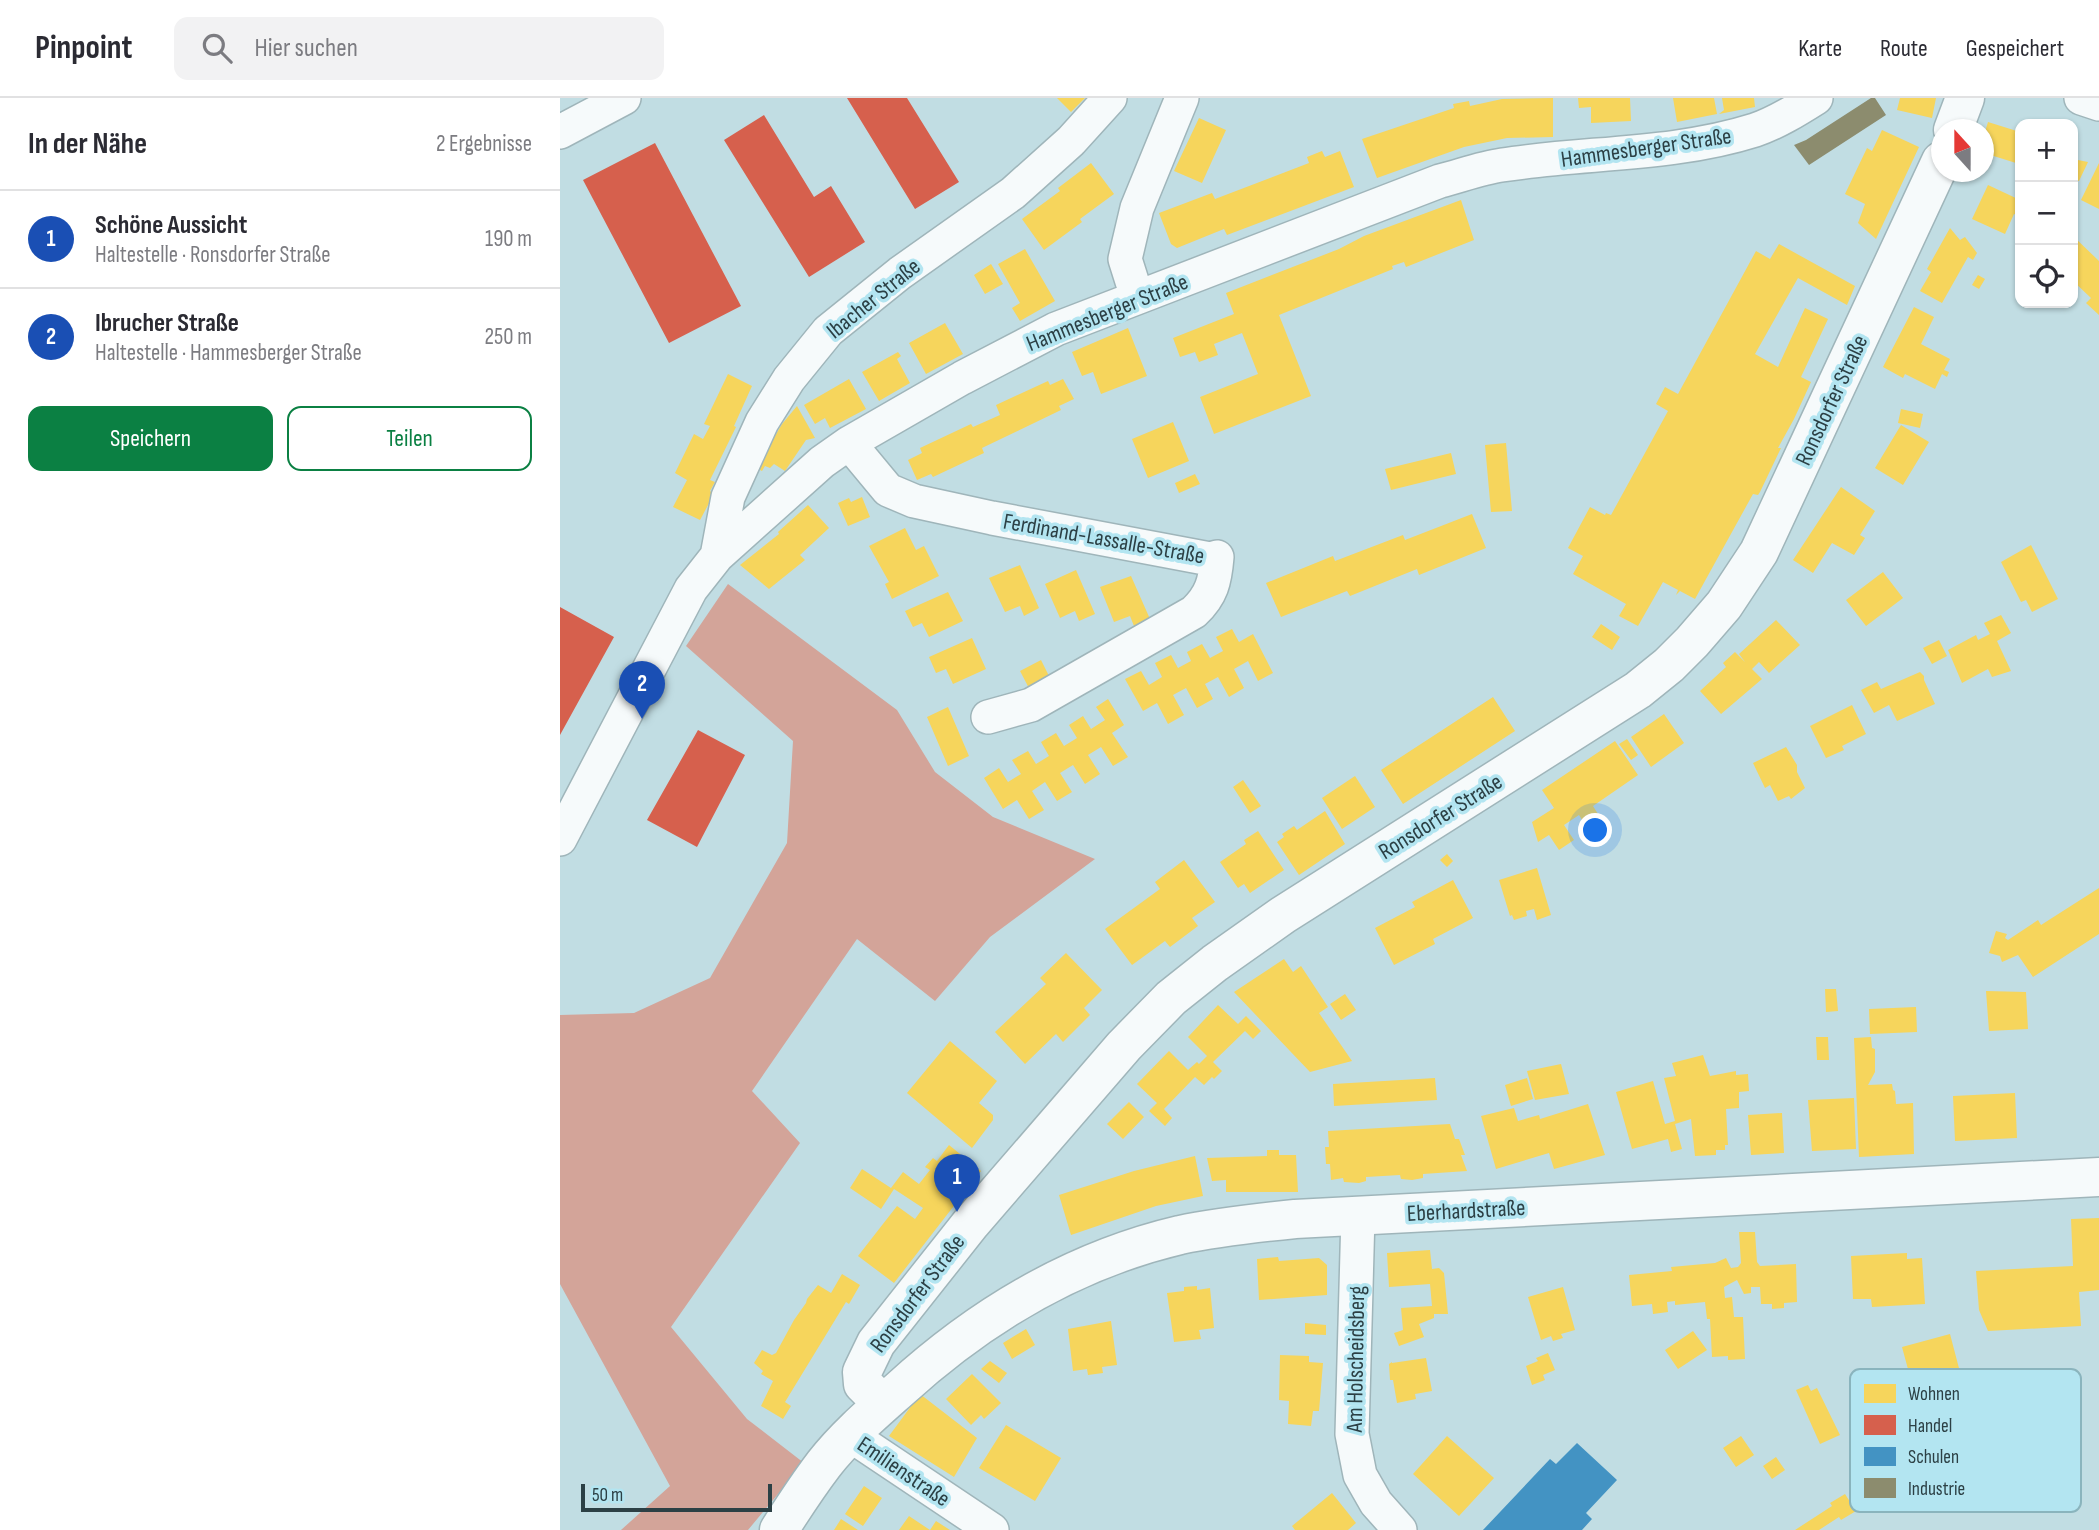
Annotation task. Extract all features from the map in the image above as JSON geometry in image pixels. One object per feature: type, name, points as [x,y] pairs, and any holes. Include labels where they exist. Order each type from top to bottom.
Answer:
[{"type":"main road","points":[[1957,119],[1965,98]]},
{"type":"main road","name":"Ronsdorfer Straße","points":[[883,1404],[863,1384],[862,1372],[876,1343],[971,1223],[1124,1046],[1171,998],[1283,915],[1638,690],[1669,665],[1724,605],[1759,552],[1931,182]]},
{"type":"main road","name":"Eberhardstraße","points":[[779,1530],[824,1464],[850,1435],[945,1351],[1019,1299],[1092,1263],[1179,1236],[1239,1224],[1358,1216],[2099,1177]]},
{"type":"street","points":[[560,132],[624,98]]},
{"type":"street","name":"Ibacher Straße","points":[[717,556],[728,497],[762,422],[789,379],[828,331],[900,273],[1013,193],[1070,141],[1110,98]]},
{"type":"street","points":[[1137,297],[1125,259],[1137,208],[1182,98]]},
{"type":"street","name":"Hammesberger Straße","points":[[560,839],[691,589],[717,556],[792,487],[849,443],[1056,329],[1440,181],[1500,165],[1680,146],[1724,138],[1756,130],[1816,98]]},
{"type":"street","points":[[2081,98],[2099,104]]},
{"type":"street","name":"Ferdinand-Lassalle-Straße","points":[[849,443],[888,490],[914,501],[1210,559],[1217,557],[1214,585],[1206,600],[1194,611],[1031,705],[988,717]]},
{"type":"street","name":"Am Holscheidsberg","points":[[1358,1216],[1352,1434],[1360,1475],[1376,1503],[1401,1530]]},
{"type":"street","name":"Emilienstraße","points":[[850,1435],[992,1530]]},
{"type":"shaded area","points":[[728,584],[897,710],[935,772],[993,817],[1095,859],[990,937],[935,1001],[857,939],[752,1091],[800,1143],[671,1327],[747,1419],[804,1463],[748,1530],[621,1530],[670,1486],[560,1284],[560,1015],[634,1013],[710,978],[787,843],[793,741],[686,646]]},
{"type":"building: Wohnen","points":[[1057,98],[1085,98],[1071,112]]},
{"type":"building: Wohnen","points":[[1553,98],[1553,137],[1507,138],[1464,147],[1377,178],[1362,139],[1454,108],[1453,104],[1469,101],[1470,106],[1502,99]]},
{"type":"building: Wohnen","points":[[1578,98],[1630,98],[1631,121],[1591,123],[1591,107],[1579,108]]},
{"type":"building: Wohnen","points":[[1673,98],[1714,98],[1717,114],[1677,122]]},
{"type":"building: Wohnen","points":[[1722,98],[1754,98],[1755,107],[1719,114],[1724,110]]},
{"type":"building: Wohnen","points":[[1900,98],[1936,98],[1932,118],[1897,110]]},
{"type":"building: Wohnen","points":[[1199,118],[1226,130],[1202,183],[1174,171]]},
{"type":"building: Wohnen","points":[[1994,124],[2015,130],[2015,163],[1994,156]]},
{"type":"building: Wohnen","points":[[1882,130],[1919,147],[1876,239],[1858,223],[1865,204],[1845,194],[1867,148],[1872,151]]},
{"type":"building: Wohnen","points":[[1322,151],[1325,157],[1340,151],[1354,187],[1227,235],[1224,229],[1177,248],[1171,244],[1159,213],[1212,193],[1215,199],[1309,163],[1307,157]]},
{"type":"building: Wohnen","points":[[2078,160],[2088,162],[2079,181]]},
{"type":"building: Wohnen","points":[[1091,163],[1114,194],[1044,250],[1022,219],[1060,191],[1058,188]]},
{"type":"building: Wohnen","points":[[2099,163],[2099,209],[2081,200]]},
{"type":"building: Wohnen","points":[[1988,185],[2015,198],[2015,214],[2005,234],[1972,219]]},
{"type":"building: Wohnen","points":[[1461,200],[1474,240],[1406,267],[1404,262],[1392,266],[1393,269],[1279,315],[1311,396],[1214,434],[1200,397],[1258,374],[1242,333],[1214,344],[1218,355],[1199,362],[1195,352],[1180,357],[1173,338],[1234,314],[1226,293],[1339,249],[1364,236]]},
{"type":"building: Wohnen","points":[[1950,228],[1960,240],[1965,237],[1977,253],[1973,260],[1968,257],[1942,303],[1920,291],[1931,272],[1927,269]]},
{"type":"building: Wohnen","points":[[2078,241],[2099,261],[2099,315],[2086,303],[2091,298],[2078,286]]},
{"type":"building: Wohnen","points":[[1779,244],[1855,286],[1847,305],[1798,278],[1755,354],[1778,367],[1805,308],[1828,319],[1801,377],[1811,382],[1778,448],[1781,448],[1760,492],[1758,495],[1753,494],[1695,599],[1680,591],[1676,595],[1678,590],[1663,582],[1638,626],[1619,616],[1626,604],[1573,574],[1583,556],[1568,548],[1590,507],[1605,515],[1611,515],[1668,411],[1656,404],[1665,387],[1678,394],[1756,251],[1770,259]]},
{"type":"building: Wohnen","points":[[1025,249],[1055,301],[1020,321],[1012,308],[1020,303],[998,264]]},
{"type":"building: Wohnen","points":[[991,264],[1003,284],[985,294],[974,275]]},
{"type":"building: Wohnen","points":[[1978,275],[1985,279],[1979,289],[1972,285]]},
{"type":"building: Wohnen","points":[[1914,307],[1934,317],[1921,344],[1950,359],[1944,370],[1949,372],[1947,377],[1942,374],[1935,389],[1905,374],[1903,378],[1883,367]]},
{"type":"building: Wohnen","points":[[945,323],[963,354],[926,374],[909,343]]},
{"type":"building: Wohnen","points":[[1128,328],[1147,376],[1101,394],[1093,372],[1082,376],[1072,352]]},
{"type":"building: Wohnen","points":[[898,352],[901,356],[897,359],[910,383],[879,401],[862,372]]},
{"type":"building: Wohnen","points":[[728,374],[752,386],[734,426],[736,427],[710,480],[715,482],[710,491],[714,494],[700,520],[673,507],[687,480],[675,473],[694,434],[703,439],[710,426],[704,424]]},
{"type":"building: Wohnen","points":[[849,379],[866,409],[830,428],[825,418],[815,424],[804,405]]},
{"type":"building: Wohnen","points":[[1063,379],[1074,399],[1059,406],[1061,410],[982,448],[984,453],[933,477],[931,474],[917,480],[908,460],[922,453],[920,448],[971,424],[973,427],[1000,415],[996,405],[1048,381],[1050,385]]},
{"type":"building: Wohnen","points":[[797,406],[815,438],[806,440],[785,471],[774,464],[770,468],[765,466],[762,471],[756,468],[782,424]]},
{"type":"building: Wohnen","points":[[1901,409],[1923,414],[1920,428],[1898,423]]},
{"type":"building: Wohnen","points":[[1173,422],[1189,461],[1148,478],[1132,439]]},
{"type":"building: Wohnen","points":[[1901,425],[1929,442],[1903,485],[1875,468]]},
{"type":"building: Wohnen","points":[[1506,443],[1512,511],[1491,512],[1485,445]]},
{"type":"building: Wohnen","points":[[1451,453],[1456,474],[1391,490],[1385,469]]},
{"type":"building: Wohnen","points":[[1195,474],[1200,484],[1179,493],[1175,483]]},
{"type":"building: Wohnen","points":[[1841,487],[1875,511],[1860,535],[1865,538],[1854,555],[1832,543],[1813,573],[1793,560]]},
{"type":"building: Wohnen","points":[[862,497],[870,517],[848,526],[838,503],[849,498],[851,502]]},
{"type":"building: Wohnen","points":[[808,505],[829,528],[800,555],[805,560],[769,589],[740,565],[779,534],[778,532]]},
{"type":"building: Wohnen","points":[[1472,514],[1486,548],[1419,575],[1417,569],[1350,596],[1347,591],[1281,617],[1266,583],[1333,556],[1335,561],[1403,535],[1405,540]]},
{"type":"building: Wohnen","points":[[905,528],[916,550],[924,546],[939,576],[892,599],[885,584],[889,582],[869,546]]},
{"type":"building: Wohnen","points":[[2031,545],[2058,599],[2032,612],[2026,600],[2021,602],[2001,562]]},
{"type":"building: Wohnen","points":[[1020,565],[1039,608],[1024,616],[1020,606],[1005,612],[989,578]]},
{"type":"building: Wohnen","points":[[1076,570],[1095,614],[1079,621],[1075,611],[1060,618],[1045,584]]},
{"type":"building: Wohnen","points":[[1883,572],[1903,598],[1866,626],[1846,600]]},
{"type":"building: Wohnen","points":[[1131,576],[1150,619],[1134,626],[1130,616],[1114,622],[1100,587]]},
{"type":"building: Wohnen","points":[[948,592],[963,621],[929,637],[922,623],[913,627],[905,611]]},
{"type":"building: Wohnen","points":[[2001,615],[2011,633],[1997,641],[2011,671],[1992,677],[1988,669],[1962,683],[1948,650],[1976,635],[1978,640],[1990,634],[1984,623]]},
{"type":"building: Wohnen","points":[[1776,620],[1800,645],[1769,673],[1759,662],[1752,669],[1762,679],[1721,714],[1700,691],[1726,667],[1723,663],[1735,652],[1745,662],[1739,654]]},
{"type":"building: Wohnen","points":[[1601,624],[1620,637],[1612,650],[1592,637]]},
{"type":"building: Wohnen","points":[[1232,629],[1239,642],[1253,634],[1273,673],[1258,681],[1248,661],[1234,669],[1244,688],[1229,697],[1218,677],[1205,684],[1213,699],[1197,708],[1186,688],[1173,695],[1184,715],[1168,724],[1157,703],[1143,711],[1125,679],[1141,671],[1149,685],[1162,677],[1155,663],[1171,655],[1178,668],[1191,661],[1187,652],[1202,644],[1210,658],[1223,651],[1216,637]]},
{"type":"building: Wohnen","points":[[972,638],[986,669],[953,684],[946,669],[936,673],[929,657]]},
{"type":"building: Wohnen","points":[[1939,640],[1947,656],[1932,664],[1923,648]]},
{"type":"building: Wohnen","points":[[1041,660],[1052,682],[1031,692],[1020,671]]},
{"type":"building: Wohnen","points":[[1920,672],[1935,704],[1897,721],[1889,705],[1874,713],[1861,690],[1877,682],[1881,689]]},
{"type":"building: Wohnen","points":[[1493,697],[1515,731],[1403,804],[1381,770]]},
{"type":"building: Wohnen","points":[[1108,699],[1124,725],[1112,733],[1128,757],[1113,766],[1101,747],[1088,755],[1100,774],[1085,784],[1073,765],[1060,773],[1072,792],[1057,801],[1045,782],[1032,791],[1044,810],[1029,819],[1017,800],[1003,809],[984,778],[999,768],[1008,782],[1021,774],[1012,760],[1028,751],[1036,764],[1049,756],[1041,742],[1056,733],[1064,746],[1077,738],[1069,725],[1083,716],[1091,729],[1105,720],[1096,707]]},
{"type":"building: Wohnen","points":[[1852,705],[1866,734],[1842,746],[1844,750],[1826,758],[1810,726]]},
{"type":"building: Wohnen","points":[[948,707],[969,756],[948,766],[927,717]]},
{"type":"building: Wohnen","points":[[1664,714],[1684,743],[1651,767],[1631,737]]},
{"type":"building: Wohnen","points":[[1627,739],[1638,755],[1631,760],[1619,744]]},
{"type":"building: Wohnen","points":[[1615,741],[1638,775],[1593,806],[1603,822],[1589,831],[1579,815],[1564,825],[1574,840],[1559,850],[1549,835],[1538,842],[1532,822],[1554,808],[1542,790]]},
{"type":"building: Wohnen","points":[[1786,747],[1797,765],[1797,772],[1805,788],[1791,799],[1789,796],[1778,801],[1770,785],[1765,788],[1753,763]]},
{"type":"building: Wohnen","points":[[1355,776],[1375,807],[1342,829],[1322,798]]},
{"type":"building: Wohnen","points":[[1243,780],[1261,806],[1250,813],[1233,787]]},
{"type":"building: Wohnen","points":[[1325,811],[1345,844],[1299,875],[1277,842],[1284,837],[1282,834],[1294,826],[1297,830]]},
{"type":"building: Wohnen","points":[[1258,831],[1284,870],[1250,893],[1244,884],[1238,888],[1220,862],[1246,844],[1244,840]]},
{"type":"building: Wohnen","points":[[1447,854],[1453,861],[1447,867],[1440,860]]},
{"type":"building: Wohnen","points":[[1184,860],[1215,902],[1192,918],[1198,926],[1170,947],[1165,941],[1132,965],[1105,929],[1160,889],[1155,882]]},
{"type":"building: Wohnen","points":[[1537,868],[1551,915],[1537,920],[1534,909],[1526,911],[1527,916],[1514,920],[1512,915],[1510,916],[1499,880]]},
{"type":"building: Wohnen","points":[[1453,880],[1473,918],[1433,939],[1435,944],[1394,965],[1375,928],[1415,907],[1412,902]]},
{"type":"building: Wohnen","points":[[2099,888],[2099,934],[2033,977],[2018,955],[2002,962],[2000,956],[1989,953],[1996,931],[2007,934],[2005,938],[2008,940],[2038,920],[2041,925]]},
{"type":"building: Wohnen","points":[[1066,953],[1102,990],[1084,1008],[1090,1015],[1063,1042],[1056,1034],[1025,1064],[995,1032],[1046,984],[1040,978]]},
{"type":"building: Wohnen","points":[[1284,959],[1293,972],[1301,966],[1328,1007],[1319,1013],[1352,1061],[1310,1072],[1234,992]]},
{"type":"building: Wohnen","points":[[1825,989],[1836,989],[1838,1011],[1826,1012]]},
{"type":"building: Wohnen","points":[[1986,991],[2026,992],[2028,1029],[1989,1031]]},
{"type":"building: Wohnen","points":[[1345,994],[1356,1010],[1341,1020],[1330,1004]]},
{"type":"building: Wohnen","points":[[1218,1005],[1238,1024],[1246,1016],[1261,1031],[1253,1039],[1245,1031],[1213,1062],[1222,1071],[1214,1079],[1212,1077],[1204,1085],[1195,1077],[1164,1109],[1172,1118],[1165,1126],[1149,1111],[1157,1103],[1137,1084],[1169,1051],[1188,1070],[1197,1062],[1199,1064],[1207,1056],[1188,1037]]},
{"type":"building: Wohnen","points":[[1916,1007],[1917,1032],[1870,1034],[1869,1009]]},
{"type":"building: Wohnen","points":[[1816,1037],[1828,1037],[1829,1060],[1817,1060]]},
{"type":"building: Wohnen","points":[[1871,1037],[1872,1048],[1875,1049],[1875,1072],[1868,1085],[1892,1084],[1896,1104],[1913,1103],[1914,1154],[1859,1157],[1854,1038]]},
{"type":"building: Wohnen","points":[[950,1041],[997,1081],[979,1103],[993,1115],[993,1120],[972,1148],[907,1093]]},
{"type":"building: Wohnen","points":[[1703,1055],[1710,1076],[1736,1071],[1736,1075],[1748,1074],[1749,1091],[1739,1092],[1739,1108],[1726,1109],[1728,1145],[1725,1145],[1725,1150],[1716,1150],[1716,1155],[1695,1156],[1691,1119],[1675,1124],[1682,1149],[1671,1152],[1668,1139],[1632,1149],[1616,1092],[1653,1081],[1665,1124],[1675,1121],[1664,1078],[1676,1076],[1672,1063]]},
{"type":"building: Wohnen","points":[[1561,1064],[1569,1094],[1535,1100],[1527,1071]]},
{"type":"building: Wohnen","points":[[1435,1078],[1437,1100],[1334,1106],[1333,1084]]},
{"type":"building: Wohnen","points":[[1527,1078],[1533,1099],[1511,1106],[1505,1085]]},
{"type":"building: Wohnen","points":[[2015,1093],[2017,1138],[1955,1141],[1953,1096]]},
{"type":"building: Wohnen","points":[[1854,1098],[1856,1149],[1812,1151],[1808,1100]]},
{"type":"building: Wohnen","points":[[1129,1102],[1144,1117],[1123,1139],[1107,1124]]},
{"type":"building: Wohnen","points":[[1588,1104],[1605,1155],[1554,1169],[1549,1153],[1496,1169],[1481,1116],[1514,1108],[1518,1121],[1539,1115],[1540,1119]]},
{"type":"building: Wohnen","points":[[1782,1113],[1784,1153],[1751,1155],[1748,1115]]},
{"type":"building: Wohnen","points":[[1450,1124],[1465,1155],[1461,1155],[1467,1171],[1423,1174],[1423,1178],[1412,1180],[1401,1179],[1400,1175],[1366,1177],[1366,1181],[1359,1183],[1344,1182],[1343,1178],[1331,1180],[1330,1164],[1326,1164],[1328,1131]]},
{"type":"building: Wohnen","points":[[949,1145],[981,1171],[894,1283],[858,1256],[897,1206],[915,1219],[923,1208],[894,1189],[881,1209],[850,1188],[862,1169],[891,1188],[903,1172],[919,1184],[930,1170],[925,1167],[933,1158],[937,1161]]},
{"type":"building: Wohnen","points":[[1267,1150],[1279,1150],[1279,1155],[1296,1155],[1298,1192],[1226,1192],[1226,1180],[1212,1181],[1207,1158],[1267,1156]]},
{"type":"building: Wohnen","points":[[1195,1156],[1203,1196],[1156,1206],[1071,1235],[1059,1195],[1134,1171]]},
{"type":"building: Wohnen","points":[[2099,1218],[2099,1290],[2079,1292],[2081,1326],[1988,1331],[1979,1310],[1976,1271],[2073,1266],[2071,1219]]},
{"type":"building: Wohnen","points":[[1739,1232],[1755,1232],[1757,1262],[1760,1266],[1796,1264],[1797,1302],[1784,1303],[1784,1308],[1772,1309],[1772,1304],[1761,1304],[1760,1287],[1751,1287],[1751,1293],[1744,1294],[1737,1280],[1724,1287],[1725,1298],[1732,1297],[1734,1317],[1743,1317],[1745,1359],[1712,1357],[1710,1319],[1707,1319],[1705,1302],[1675,1305],[1675,1301],[1667,1302],[1668,1312],[1653,1314],[1652,1304],[1632,1306],[1629,1275],[1672,1271],[1671,1267],[1715,1263],[1726,1258],[1731,1268],[1738,1267],[1741,1263]]},
{"type":"building: Wohnen","points":[[1430,1250],[1432,1269],[1439,1268],[1444,1273],[1448,1314],[1434,1314],[1434,1318],[1419,1324],[1424,1337],[1399,1346],[1394,1333],[1403,1330],[1401,1308],[1432,1306],[1430,1284],[1389,1287],[1387,1253]]},
{"type":"building: Wohnen","points":[[1907,1253],[1907,1259],[1922,1258],[1925,1304],[1872,1307],[1871,1299],[1853,1299],[1851,1256]]},
{"type":"building: Wohnen","points":[[1278,1257],[1279,1261],[1319,1258],[1327,1265],[1327,1295],[1259,1300],[1257,1259]]},
{"type":"building: Wohnen","points":[[842,1274],[860,1285],[849,1304],[846,1302],[785,1402],[791,1406],[783,1419],[761,1406],[773,1381],[761,1374],[763,1371],[754,1363],[762,1350],[772,1355],[776,1353],[818,1285],[831,1293]]},
{"type":"building: Wohnen","points":[[1197,1286],[1197,1290],[1210,1288],[1214,1328],[1199,1330],[1201,1339],[1174,1342],[1167,1293]]},
{"type":"building: Wohnen","points":[[1563,1287],[1575,1330],[1561,1334],[1563,1338],[1553,1341],[1551,1336],[1541,1340],[1528,1297]]},
{"type":"building: Wohnen","points":[[1111,1321],[1117,1365],[1102,1367],[1103,1373],[1088,1375],[1087,1369],[1073,1371],[1068,1329]]},
{"type":"building: Wohnen","points":[[1305,1323],[1326,1325],[1326,1335],[1305,1334]]},
{"type":"building: Wohnen","points":[[1026,1329],[1035,1345],[1012,1359],[1003,1343]]},
{"type":"building: Wohnen","points":[[1693,1331],[1707,1350],[1678,1369],[1665,1350]]},
{"type":"building: Wohnen","points":[[1950,1334],[1959,1369],[1908,1369],[1902,1347]]},
{"type":"building: Wohnen","points":[[1548,1353],[1555,1370],[1543,1375],[1545,1380],[1532,1385],[1526,1366]]},
{"type":"building: Wohnen","points":[[1280,1355],[1309,1356],[1309,1362],[1323,1363],[1319,1411],[1313,1411],[1311,1426],[1288,1424],[1289,1401],[1279,1400]]},
{"type":"building: Wohnen","points":[[1426,1358],[1432,1391],[1415,1394],[1416,1399],[1397,1403],[1393,1380],[1390,1380],[1389,1364]]},
{"type":"building: Wohnen","points":[[990,1361],[1007,1373],[999,1383],[981,1369]]},
{"type":"building: Wohnen","points":[[972,1374],[1001,1403],[984,1419],[981,1415],[971,1425],[946,1399]]},
{"type":"building: Wohnen","points":[[1808,1385],[1811,1391],[1817,1388],[1840,1435],[1820,1444],[1796,1390]]},
{"type":"building: Wohnen","points":[[920,1394],[977,1438],[954,1477],[889,1436]]},
{"type":"building: Wohnen","points":[[1006,1425],[1061,1458],[1035,1501],[979,1468]]},
{"type":"building: Wohnen","points":[[1447,1436],[1494,1478],[1459,1516],[1413,1474]]},
{"type":"building: Wohnen","points":[[1741,1436],[1754,1455],[1736,1467],[1723,1448]]},
{"type":"building: Wohnen","points":[[1776,1457],[1785,1470],[1772,1479],[1763,1466]]},
{"type":"building: Wohnen","points":[[864,1486],[882,1498],[863,1526],[845,1514]]},
{"type":"building: Wohnen","points":[[1332,1493],[1356,1523],[1348,1530],[1295,1530],[1292,1526]]},
{"type":"building: Wohnen","points":[[1845,1494],[1850,1502],[1850,1512],[1854,1512],[1841,1520],[1839,1517],[1819,1530],[1795,1530],[1832,1506],[1830,1503]]},
{"type":"building: Wohnen","points":[[909,1516],[930,1530],[899,1530]]},
{"type":"building: Wohnen","points":[[841,1519],[858,1530],[834,1530]]},
{"type":"building: Wohnen","points":[[936,1521],[950,1530],[930,1530]]},
{"type":"building: Handel","points":[[847,98],[907,98],[959,182],[915,209]]},
{"type":"building: Handel","points":[[764,115],[814,197],[831,186],[865,242],[809,277],[724,140]]},
{"type":"building: Handel","points":[[655,143],[741,306],[669,343],[583,180]]},
{"type":"building: Handel","points":[[560,607],[614,637],[560,735]]},
{"type":"building: Handel","points":[[698,730],[745,755],[697,847],[647,820]]},
{"type":"building: Schulen","points":[[1577,1443],[1617,1480],[1586,1513],[1592,1519],[1582,1530],[1483,1530],[1550,1459],[1556,1464]]},
{"type":"building: Industrie","points":[[1875,98],[1886,115],[1809,165],[1794,145]]},
{"type":"place","name":"Ibrucher Straße","points":[[642,719]]},
{"type":"place","name":"Schöne Aussicht","points":[[957,1212]]}]
